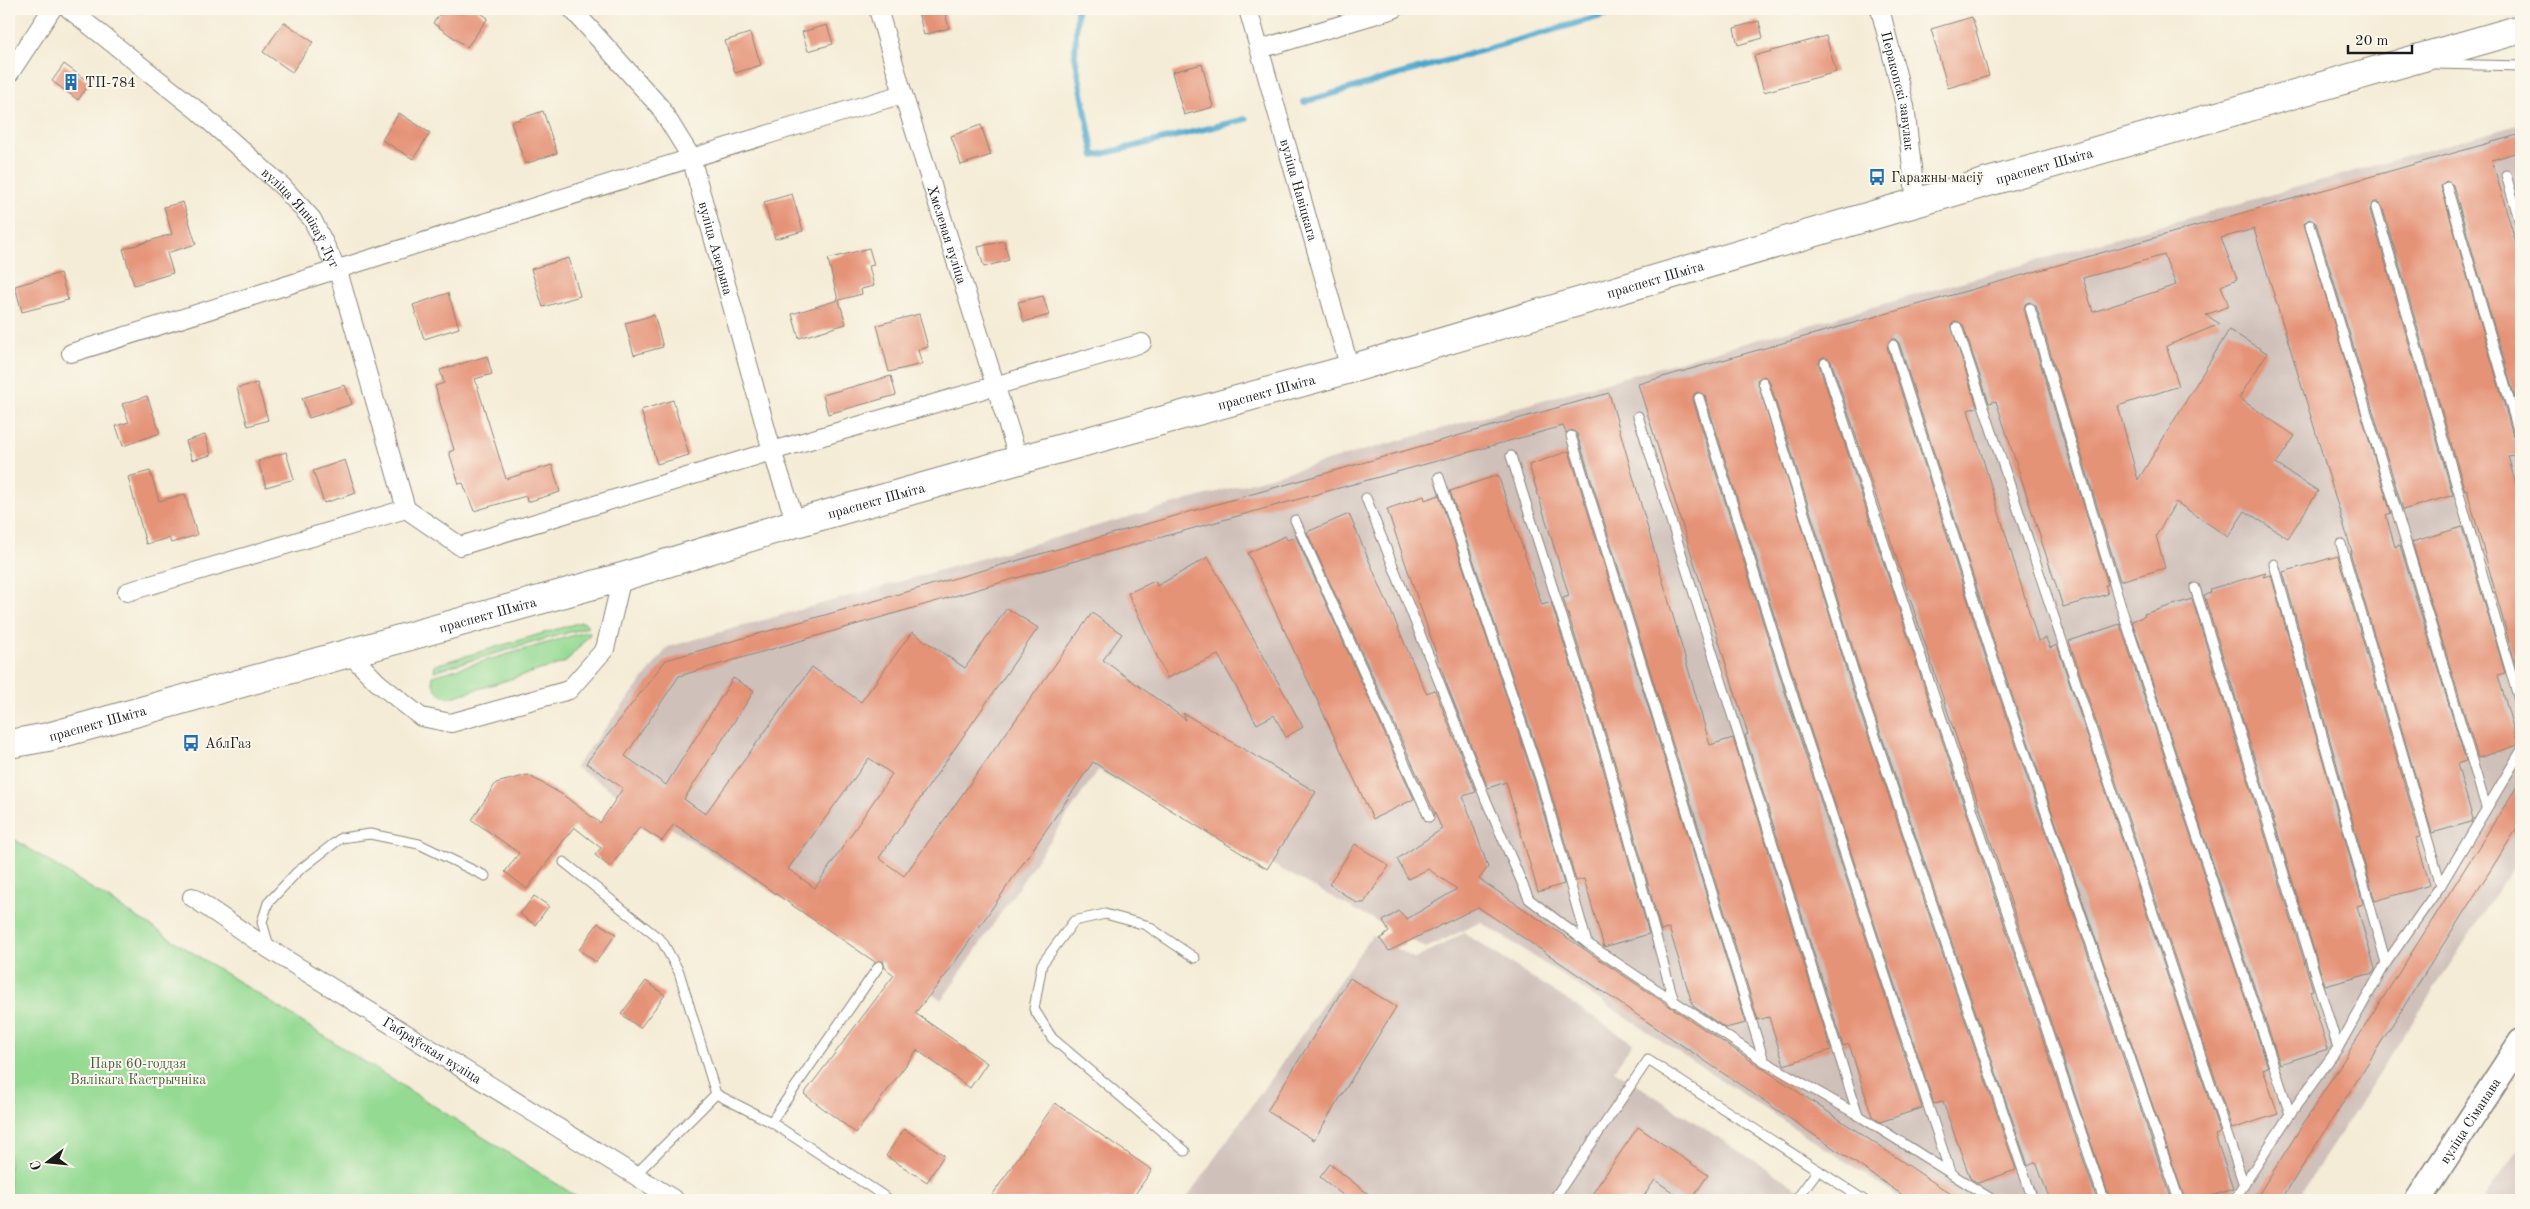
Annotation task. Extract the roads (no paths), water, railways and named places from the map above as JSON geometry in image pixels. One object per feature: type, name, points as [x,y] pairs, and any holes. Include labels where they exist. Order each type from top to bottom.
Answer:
[{"type":"main road","name":"праспект Шміта","points":[[9,744],[48,737],[622,577],[796,523],[1350,369],[1916,203],[2521,29]]},
{"type":"main road","name":"вуліца Сіманава","points":[[2418,1200],[2521,1042]]},
{"type":"street","points":[[9,74],[52,9]]},
{"type":"street","name":"вуліца Яннікаў Луг","points":[[69,9],[198,111],[283,187],[312,219],[338,271],[406,509]]},
{"type":"street","name":"вуліца Азерына","points":[[572,9],[660,107],[691,157],[772,451],[796,523]]},
{"type":"street","name":"Хмелевая вуліца","points":[[878,9],[903,94],[1019,460]]},
{"type":"street","name":"вуліца Навіцкага","points":[[1248,9],[1350,369]]},
{"type":"street","points":[[1260,49],[1394,9]]},
{"type":"street","name":"Перакопскі завулак","points":[[1880,9],[1905,106],[1916,203]]},
{"type":"street","points":[[71,353],[338,271],[691,157],[903,94]]},
{"type":"street","points":[[127,592],[406,509],[460,546],[772,451],[1142,343]]},
{"type":"street","points":[[348,652],[377,682],[422,717],[451,723],[570,690],[605,649],[622,577]]},
{"type":"street","name":"Габраўская вуліца","points":[[192,896],[269,949],[674,1200]]},
{"type":"lane","points":[[2404,63],[2521,66]]},
{"type":"lane","points":[[2506,175],[2521,226]]},
{"type":"lane","points":[[2447,187],[2521,440]]},
{"type":"lane","points":[[2376,208],[2521,707]]},
{"type":"lane","points":[[2310,225],[2486,807]]},
{"type":"lane","points":[[2030,308],[2122,610],[2290,1114]]},
{"type":"lane","points":[[1957,327],[2244,1185]]},
{"type":"lane","points":[[1893,345],[1990,650],[2179,1200]]},
{"type":"lane","points":[[1825,363],[1925,670],[2104,1200]]},
{"type":"lane","points":[[1763,382],[1859,690],[2034,1200]]},
{"type":"lane","points":[[1699,398],[1797,708],[1950,1172]]},
{"type":"lane","points":[[1638,416],[1858,1115]]},
{"type":"lane","points":[[1571,436],[1764,1061]]},
{"type":"lane","points":[[1511,456],[1608,762],[1674,1002]]},
{"type":"lane","points":[[1439,477],[1541,781],[1587,943]]},
{"type":"lane","points":[[1366,498],[1486,800],[1529,898],[1587,943],[1764,1061],[1858,1115],[1993,1200]]},
{"type":"lane","points":[[1295,520],[1430,817]]},
{"type":"lane","points":[[2341,544],[2441,885]]},
{"type":"lane","points":[[2274,564],[2386,963]]},
{"type":"lane","points":[[2195,588],[2338,1048]]},
{"type":"lane","points":[[2234,1200],[2290,1114],[2338,1048],[2386,963],[2441,885],[2521,751]]},
{"type":"lane","points":[[269,949],[262,922],[268,903],[297,872],[341,838],[370,834],[419,844],[485,876]]},
{"type":"lane","points":[[564,862],[662,940],[679,972],[716,1094],[771,1122],[890,1200]]},
{"type":"lane","points":[[1185,1151],[1052,1038],[1034,1009],[1042,964],[1074,920],[1105,914],[1146,925],[1195,958]]},
{"type":"lane","points":[[771,1122],[879,966]]},
{"type":"lane","points":[[1553,1200],[1648,1060],[1864,1200]]},
{"type":"lane","points":[[635,1175],[716,1094]]},
{"type":"lane","points":[[1796,1200],[1818,1170]]},
{"type":"waterway","points":[[1077,9],[1075,56],[1094,156],[1246,119]]},
{"type":"waterway","points":[[1304,102],[1625,9]]},
{"type":"place","name":"ТП-784","points":[[71,82]]},
{"type":"place","name":"Гаражны масіў","points":[[1877,177]]},
{"type":"place","name":"АблГаз","points":[[191,743]]},
{"type":"park label","name":"Парк 60-годдзя Вялікага Кастрычніка","points":[[138,1072]]}]
